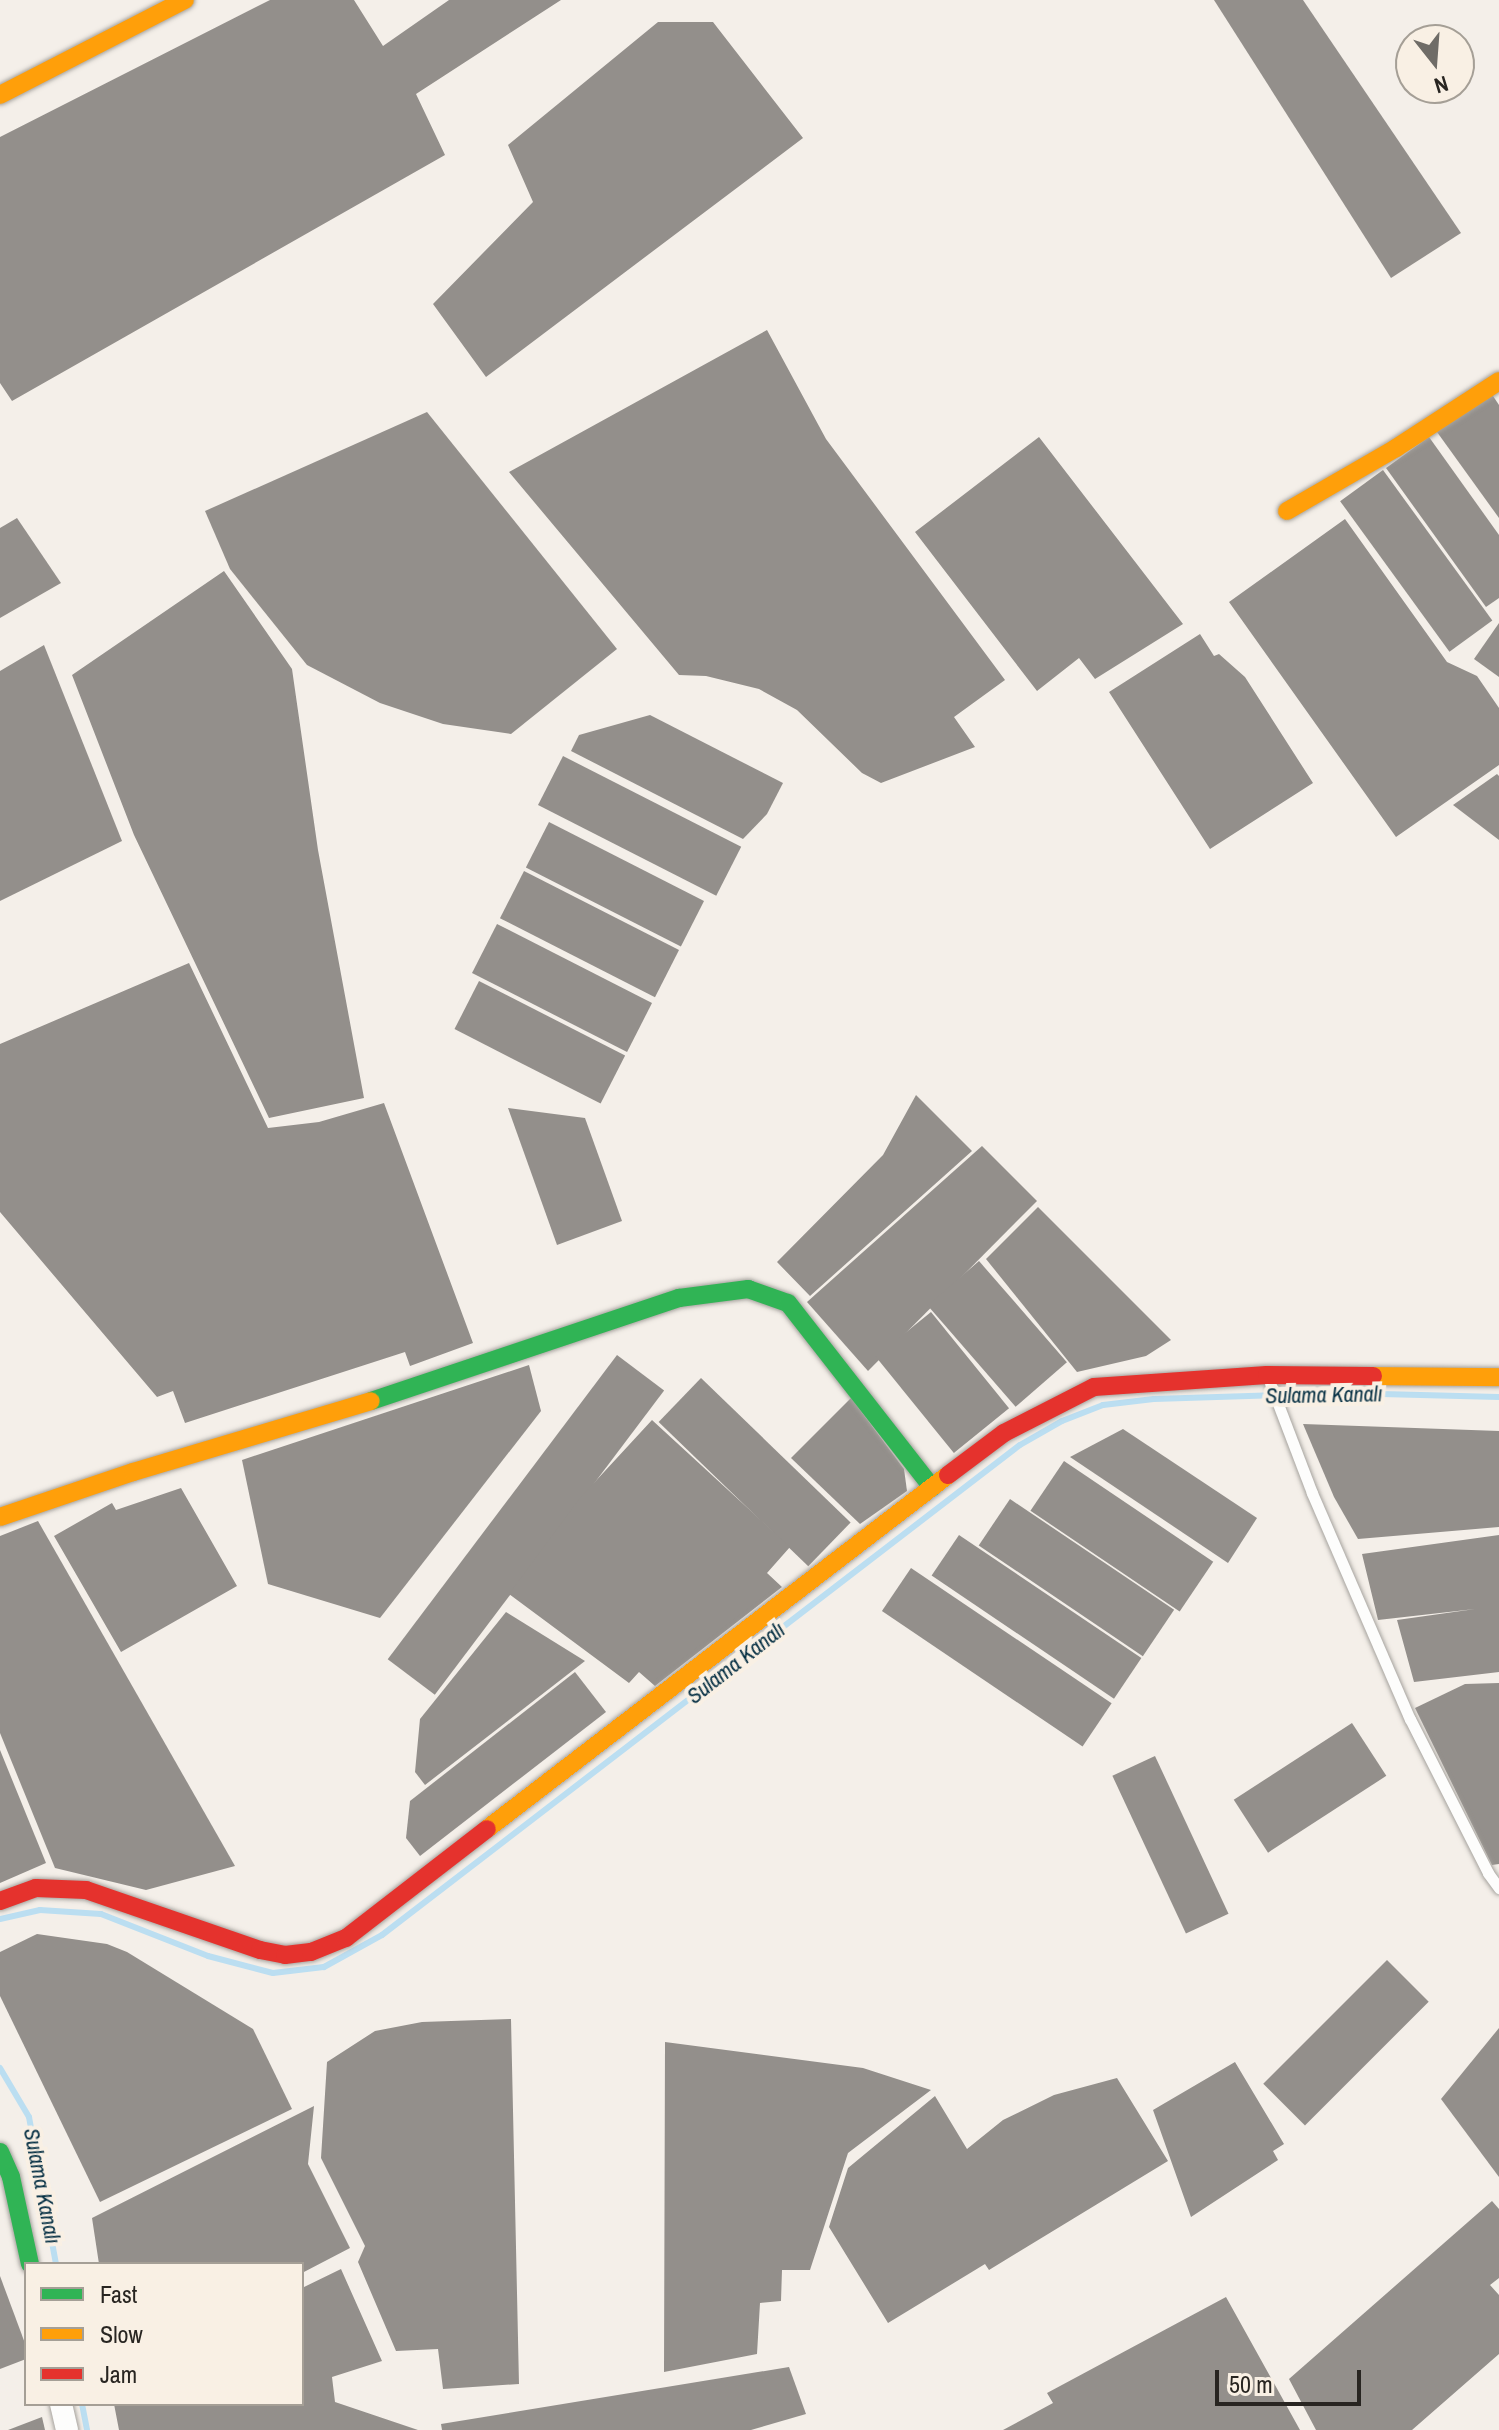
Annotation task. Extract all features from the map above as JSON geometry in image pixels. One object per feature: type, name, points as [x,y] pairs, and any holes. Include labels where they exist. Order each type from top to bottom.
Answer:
[{"type":"street","points":[[0,95],[185,0]]},
{"type":"street","points":[[1287,511],[1396,448],[1499,381]]},
{"type":"street","points":[[0,1517],[133,1472],[304,1423],[679,1298],[748,1289],[788,1303],[932,1487]]},
{"type":"street","points":[[0,1901],[36,1888],[86,1890],[260,1950],[285,1955],[311,1952],[346,1938],[932,1487],[1004,1433],[1057,1403],[1094,1387],[1267,1375],[1499,1377]]},
{"type":"street","points":[[0,2152],[11,2177],[30,2262]]},
{"type":"street","points":[[61,2406],[67,2430]]},
{"type":"lane","points":[[1267,1375],[1276,1407],[1410,1719],[1488,1873],[1499,1888]]},
{"type":"building","points":[[270,0],[354,0],[383,46],[449,0],[561,0],[416,94],[445,155],[12,401],[0,383],[0,137]]},
{"type":"building","points":[[1214,0],[1303,0],[1461,233],[1391,278]]},
{"type":"building","points":[[658,22],[713,22],[803,138],[486,377],[433,304],[533,202],[508,145]]},
{"type":"building","points":[[767,330],[826,439],[1005,680],[954,717],[975,747],[881,783],[862,773],[797,710],[759,689],[706,676],[679,675],[509,472]]},
{"type":"building","points":[[1491,393],[1499,405],[1499,518],[1437,432]]},
{"type":"building","points":[[427,412],[617,649],[511,734],[443,724],[380,703],[307,665],[230,569],[205,511]]},
{"type":"building","points":[[1039,437],[1183,624],[1095,679],[1079,658],[1037,691],[915,532]]},
{"type":"building","points":[[1429,437],[1499,535],[1499,598],[1486,607],[1386,468]]},
{"type":"building","points":[[1383,470],[1492,620],[1449,652],[1340,501]]},
{"type":"building","points":[[17,518],[61,583],[0,618],[0,528]]},
{"type":"building","points":[[1345,519],[1447,662],[1477,676],[1499,708],[1499,765],[1396,837],[1229,602]]},
{"type":"building","points":[[224,571],[292,669],[318,850],[364,1098],[269,1118],[134,835],[72,675]]},
{"type":"building","points":[[1499,623],[1499,677],[1474,659]]},
{"type":"building","points":[[1200,634],[1214,656],[1219,654],[1245,677],[1313,783],[1210,849],[1109,692]]},
{"type":"building","points":[[44,645],[122,841],[0,901],[0,671]]},
{"type":"building","points":[[650,715],[783,783],[767,814],[743,839],[571,751],[579,735]]},
{"type":"building","points":[[563,756],[741,847],[716,896],[538,805]]},
{"type":"building","points":[[1497,774],[1499,776],[1499,840],[1453,805]]},
{"type":"building","points":[[549,822],[704,901],[681,946],[526,867]]},
{"type":"building","points":[[524,871],[679,950],[655,997],[500,918]]},
{"type":"building","points":[[497,924],[652,1003],[627,1052],[472,973]]},
{"type":"building","points":[[189,963],[268,1128],[319,1122],[384,1103],[473,1343],[410,1366],[405,1352],[185,1423],[173,1391],[157,1397],[0,1212],[0,1044]]},
{"type":"building","points":[[479,981],[625,1055],[601,1104],[454,1029]]},
{"type":"building","points":[[916,1095],[972,1151],[810,1296],[777,1262],[883,1155]]},
{"type":"building","points":[[508,1108],[585,1118],[622,1221],[557,1245]]},
{"type":"building","points":[[982,1146],[1037,1201],[868,1371],[807,1302]]},
{"type":"building","points":[[1038,1207],[1171,1340],[1146,1356],[1077,1372],[986,1259]]},
{"type":"building","points":[[979,1261],[1067,1362],[1016,1407],[928,1306]]},
{"type":"building","points":[[931,1312],[1009,1408],[954,1453],[876,1357]]},
{"type":"building","points":[[617,1355],[664,1391],[435,1695],[388,1659]]},
{"type":"building","points":[[529,1365],[541,1411],[380,1618],[268,1584],[242,1460]]},
{"type":"building","points":[[701,1378],[851,1522],[808,1566],[659,1422]]},
{"type":"building","points":[[851,1398],[904,1469],[907,1491],[860,1524],[791,1458]]},
{"type":"building","points":[[652,1420],[790,1547],[767,1573],[782,1587],[655,1686],[639,1672],[629,1683],[509,1594],[580,1498]]},
{"type":"building","points":[[1303,1424],[1499,1431],[1499,1527],[1358,1539],[1334,1497]]},
{"type":"building","points":[[1123,1429],[1257,1518],[1228,1563],[1070,1457]]},
{"type":"building","points":[[1064,1461],[1213,1562],[1180,1611],[1030,1511]]},
{"type":"building","points":[[181,1488],[237,1586],[121,1652],[54,1536],[112,1503],[116,1510]]},
{"type":"building","points":[[1010,1499],[1174,1610],[1143,1656],[979,1545]]},
{"type":"building","points":[[38,1521],[235,1866],[146,1890],[55,1868],[0,1733],[0,1536]]},
{"type":"building","points":[[959,1535],[1141,1658],[1114,1699],[932,1576]]},
{"type":"building","points":[[1499,1535],[1499,1672],[1414,1682],[1397,1620],[1475,1609],[1378,1620],[1362,1554]]},
{"type":"building","points":[[911,1568],[1112,1703],[1083,1746],[882,1611]]},
{"type":"building","points":[[506,1612],[585,1661],[425,1785],[415,1772],[420,1719]]},
{"type":"building","points":[[575,1672],[606,1712],[420,1856],[406,1838],[410,1801]]},
{"type":"building","points":[[1499,1683],[1499,1864],[1492,1865],[1415,1708],[1465,1684]]},
{"type":"building","points":[[1352,1723],[1386,1776],[1268,1853],[1234,1800]]},
{"type":"building","points":[[0,1750],[46,1863],[0,1883]]},
{"type":"building","points":[[1155,1756],[1229,1914],[1186,1934],[1112,1776]]},
{"type":"building","points":[[37,1934],[107,1944],[127,1952],[253,2029],[292,2109],[100,2202],[0,1996],[0,1952]]},
{"type":"building","points":[[1387,1960],[1429,2002],[1305,2125],[1263,2084]]},
{"type":"building","points":[[511,2019],[519,2384],[443,2389],[438,2349],[396,2351],[358,2262],[365,2246],[321,2158],[327,2062],[375,2031],[422,2022]]},
{"type":"building","points":[[1499,2028],[1499,2177],[1441,2099]]},
{"type":"building","points":[[665,2042],[863,2068],[931,2090],[848,2153],[810,2270],[782,2270],[781,2301],[760,2303],[757,2354],[664,2372]]},
{"type":"building","points":[[1235,2062],[1284,2144],[1273,2151],[1278,2160],[1191,2217],[1153,2110]]},
{"type":"building","points":[[1117,2078],[1168,2161],[989,2270],[985,2264],[888,2323],[829,2227],[848,2168],[935,2096],[967,2149],[1003,2120],[1054,2095]]},
{"type":"building","points":[[314,2106],[308,2164],[350,2248],[304,2272],[304,2262],[99,2262],[92,2218]]},
{"type":"building","points":[[1492,2201],[1499,2209],[1499,2278],[1490,2285],[1499,2295],[1499,2354],[1412,2430],[1316,2430],[1289,2379]]},
{"type":"building","points":[[341,2269],[382,2361],[332,2377],[335,2402],[418,2430],[119,2430],[114,2406],[304,2406],[304,2287]]},
{"type":"building","points":[[0,2276],[24,2341],[24,2360],[0,2369]]},
{"type":"building","points":[[1226,2297],[1300,2430],[1003,2430],[1053,2403],[1047,2393]]},
{"type":"building","points":[[789,2367],[806,2414],[751,2430],[442,2430],[441,2424]]},
{"type":"building","points":[[42,2417],[45,2430],[8,2430]]},
{"type":"waterway","name":"Sulama Kanalı","points":[[0,1919],[40,1910],[101,1914],[208,1956],[273,1973],[324,1967],[382,1935],[1020,1445],[1062,1421],[1103,1405],[1154,1399],[1342,1393],[1499,1397]]},
{"type":"waterway","name":"Sulama Kanalı","points":[[0,2068],[29,2117],[56,2262]]},
{"type":"waterway","name":"Sulama Kanalı","points":[[82,2406],[87,2430]]},
{"type":"traffic: fast","points":[[371,1401],[679,1298],[748,1289],[788,1303],[932,1487]]},
{"type":"traffic: fast","points":[[0,2152],[11,2177],[30,2262]]},
{"type":"traffic: slow","points":[[0,95],[185,0]]},
{"type":"traffic: slow","points":[[1287,511],[1396,448],[1499,381]]},
{"type":"traffic: slow","points":[[1373,1376],[1499,1377]]},
{"type":"traffic: slow","points":[[0,1517],[133,1472],[371,1401]]},
{"type":"traffic: slow","points":[[487,1829],[948,1475]]},
{"type":"traffic: jam","points":[[948,1475],[1004,1433],[1094,1387],[1267,1375],[1373,1376]]},
{"type":"traffic: jam","points":[[0,1901],[36,1888],[86,1890],[260,1950],[285,1955],[311,1952],[346,1938],[487,1829]]}]
